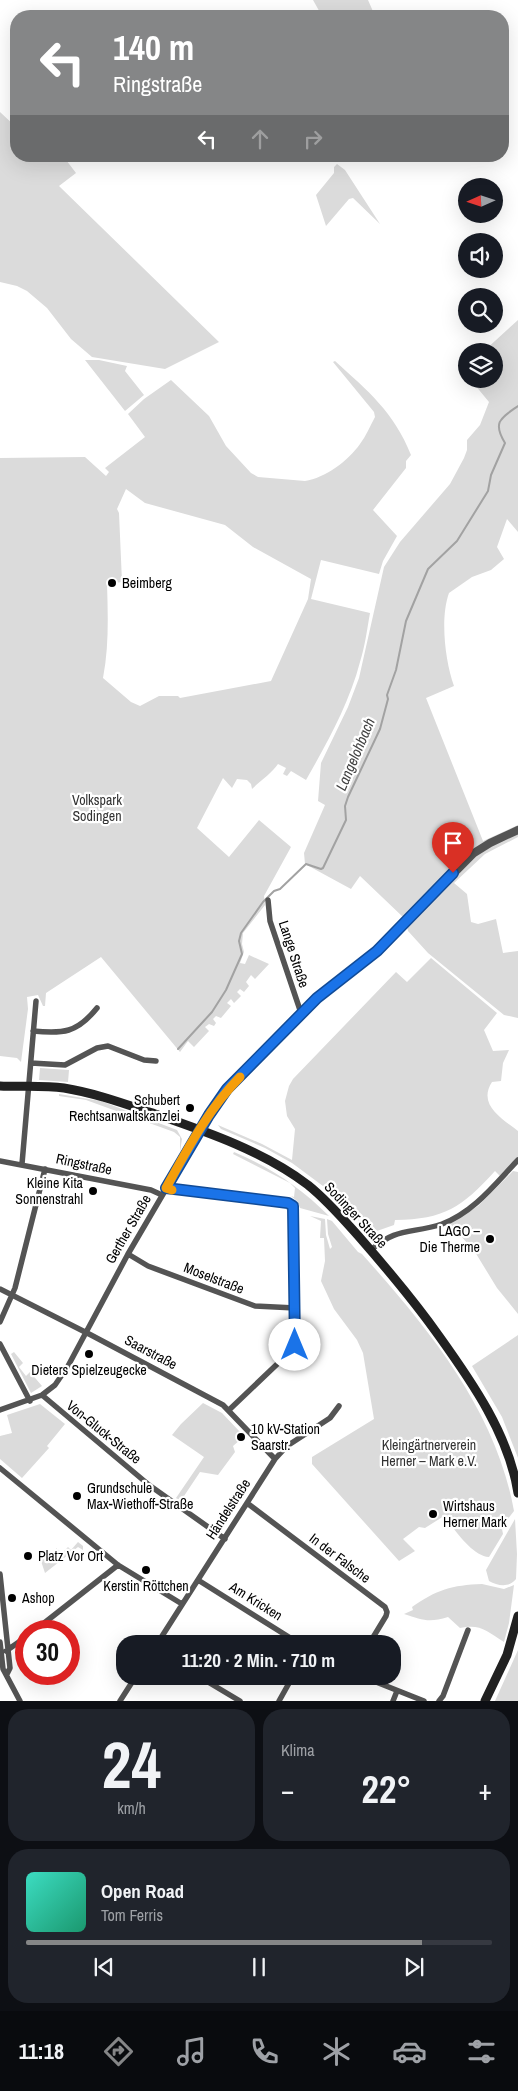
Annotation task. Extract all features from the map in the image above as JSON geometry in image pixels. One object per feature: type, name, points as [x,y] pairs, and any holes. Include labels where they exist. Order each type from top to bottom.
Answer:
[{"type":"main road","name":"Sodinger Straße","points":[[0,1086],[63,1088],[99,1096],[200,1131],[252,1152],[295,1176],[336,1211],[427,1319],[476,1390],[500,1437],[512,1468],[518,1493]]},
{"type":"main road","points":[[485,1701],[507,1655],[518,1616]]},
{"type":"street","name":"Gerther Straße","points":[[0,1410],[30,1401],[55,1385],[166,1188],[227,1089],[317,998],[377,951],[474,853],[490,842],[518,830]]},
{"type":"street","name":"Lange Straße","points":[[268,900],[270,921],[301,1013]]},
{"type":"street","points":[[22,1164],[36,1001]]},
{"type":"street","points":[[34,1031],[57,1033],[66,1031],[84,1022],[96,1008]]},
{"type":"street","points":[[31,1064],[65,1065],[97,1048],[108,1046],[144,1060],[156,1060]]},
{"type":"street","points":[[370,1250],[394,1234],[430,1228],[458,1216],[474,1206],[518,1160]]},
{"type":"street","name":"Ringstraße","points":[[0,1161],[151,1190],[162,1195]]},
{"type":"street","points":[[0,1322],[12,1295],[45,1169]]},
{"type":"street","points":[[166,1188],[288,1203],[293,1206],[295,1345],[229,1410]]},
{"type":"street","name":"Moselstraße","points":[[128,1254],[148,1266],[255,1306],[295,1308]]},
{"type":"street","name":"Saarstraße","points":[[0,1289],[86,1332],[229,1410],[275,1459]]},
{"type":"street","points":[[0,1344],[30,1401]]},
{"type":"street","name":"Von-Gluck-Straße","points":[[42,1395],[155,1490],[224,1539]]},
{"type":"street","name":"Händelstraße","points":[[163,1635],[275,1459],[287,1446],[330,1418],[339,1406]]},
{"type":"street","points":[[0,1468],[118,1565],[182,1604]]},
{"type":"street","name":"In der Falsche","points":[[247,1503],[385,1607],[386,1616],[374,1635]]},
{"type":"street","points":[[48,1620],[118,1565]]},
{"type":"street","points":[[0,1574],[4,1652]]},
{"type":"street","name":"Am Kricken","points":[[198,1580],[286,1635]]},
{"type":"street","points":[[439,1701],[443,1696],[468,1630]]},
{"type":"street","points":[[0,1642],[10,1668],[7,1674],[10,1684],[20,1701]]},
{"type":"street","points":[[4,1652],[15,1644]]},
{"type":"street","points":[[120,1701],[130,1685]]},
{"type":"street","points":[[213,1685],[240,1701]]},
{"type":"street","points":[[279,1701],[288,1685]]},
{"type":"street","points":[[383,1685],[424,1701]]},
{"type":"street","points":[[393,1701],[397,1691]]},
{"type":"green space","points":[[313,0],[368,0],[372,10],[319,10]]},
{"type":"green space","points":[[0,112],[10,121],[10,162],[68,162],[76,173],[59,186],[219,342],[165,369],[92,357],[71,339],[47,308],[27,291],[17,286],[0,282]]},
{"type":"green space","points":[[337,164],[345,170],[380,224],[353,198],[349,199],[326,226],[316,195],[334,173],[334,167]]},
{"type":"green space","points":[[518,320],[518,532],[507,519],[497,547],[504,559],[491,570],[472,577],[449,593],[446,603],[444,627],[448,664],[454,686],[426,698],[483,841],[518,825],[518,837],[485,854],[454,883],[467,894],[471,922],[478,924],[496,919],[503,953],[518,951],[518,1018],[504,1015],[428,953],[408,931],[407,926],[451,881],[446,876],[404,918],[360,876],[351,889],[305,864],[304,853],[325,805],[318,801],[321,763],[348,707],[359,678],[384,567],[400,542],[450,484],[464,458],[467,450],[467,440],[480,425],[489,402],[477,388],[503,388],[503,343],[493,343]]},
{"type":"green space","points":[[85,360],[99,360],[127,366],[125,371],[144,395],[125,411]]},
{"type":"green space","name":"Volkspark Sodingen","points":[[335,361],[379,403],[397,426],[411,455],[406,461],[406,468],[373,510],[397,536],[383,561],[379,574],[321,560],[311,599],[370,613],[362,656],[350,693],[306,780],[291,771],[287,776],[283,774],[286,768],[278,764],[252,789],[251,784],[247,780],[237,779],[232,788],[223,778],[197,828],[229,857],[259,820],[291,847],[264,896],[265,905],[243,933],[242,944],[244,952],[240,963],[245,964],[249,955],[269,964],[255,979],[251,975],[246,982],[249,986],[244,992],[240,989],[237,992],[241,996],[234,1003],[231,999],[227,1003],[231,1006],[221,1018],[216,1016],[213,1019],[216,1023],[214,1026],[209,1024],[205,1027],[209,1031],[194,1047],[188,1041],[180,1052],[101,957],[46,993],[45,1006],[43,1006],[38,995],[27,997],[28,1009],[21,1062],[17,1058],[0,1056],[0,458],[85,457],[106,476],[109,472],[105,468],[145,437],[128,414],[144,399],[171,380],[209,416],[226,446],[251,473],[258,477],[305,481],[313,479],[336,468],[349,457],[362,441],[375,417],[374,412],[333,362]],"holes":[[[126,489],[145,503],[225,525],[253,547],[311,579],[308,599],[271,681],[180,698],[178,696],[159,696],[140,706],[131,702],[103,678],[107,643],[107,584],[122,582],[119,513],[117,509]]]},
{"type":"green space","points":[[431,958],[497,1013],[484,1030],[493,1051],[509,1050],[503,1063],[501,1081],[492,1082],[488,1090],[488,1098],[494,1111],[518,1131],[518,1158],[500,1176],[495,1171],[472,1194],[451,1209],[427,1217],[395,1220],[394,1225],[374,1232],[361,1223],[327,1189],[292,1163],[265,1148],[221,1129],[218,1125],[262,1144],[292,1160],[295,1129],[287,1116],[285,1101],[293,1079],[396,972],[407,982]]},
{"type":"green space","points":[[40,1068],[69,1070],[68,1082],[39,1080]]},
{"type":"green space","points":[[59,1094],[101,1101],[177,1130],[182,1139],[180,1152],[180,1137],[174,1132],[86,1100],[59,1096]]},
{"type":"green space","points":[[234,1152],[261,1165],[288,1182],[233,1154]]},
{"type":"green space","name":"LAGO – Die Therme","points":[[513,1171],[518,1172],[518,1314],[497,1288],[475,1252],[453,1227],[448,1224],[478,1206]]},
{"type":"green space","points":[[291,1184],[308,1196],[329,1216],[300,1208],[297,1201],[291,1196],[294,1197],[295,1188]]},
{"type":"green space","name":"Kleingärtnerverein Herner – Mark e.V.","points":[[310,1216],[325,1219],[326,1235],[330,1249],[332,1247],[328,1234],[327,1219],[332,1221],[387,1282],[434,1341],[456,1372],[475,1405],[492,1439],[505,1474],[514,1511],[501,1524],[503,1534],[489,1557],[476,1552],[470,1547],[444,1516],[425,1528],[419,1527],[403,1539],[415,1551],[399,1561],[312,1464],[312,1457],[374,1419],[363,1353],[357,1340],[334,1309],[321,1281],[325,1261],[324,1238],[320,1238],[321,1221]]},
{"type":"green space","points":[[518,1335],[518,1458],[502,1417],[472,1366]]},
{"type":"green space","points":[[14,1352],[23,1363],[19,1367],[26,1376],[30,1372],[42,1386],[31,1393],[11,1354]]},
{"type":"green space","points":[[203,1403],[222,1413],[241,1433],[238,1437],[240,1440],[233,1446],[235,1452],[218,1475],[200,1472],[180,1502],[176,1498],[204,1457],[172,1435]]},
{"type":"green space","points":[[40,1404],[65,1424],[47,1446],[49,1448],[22,1478],[0,1459],[0,1436],[12,1433],[7,1415]]},
{"type":"green space","points":[[515,1519],[516,1579],[507,1585],[496,1584],[489,1581],[486,1570]]},
{"type":"green space","points":[[78,1542],[83,1546],[83,1550],[78,1547],[45,1573],[40,1558],[56,1554],[56,1548],[62,1553],[68,1547],[71,1550]]},
{"type":"green space","points":[[482,1584],[504,1589],[514,1585],[509,1623],[504,1642],[478,1628],[460,1628],[448,1617],[426,1620],[404,1614],[413,1610],[412,1607],[421,1601],[437,1593],[453,1587]]},
{"type":"green space","points":[[518,1650],[518,1701],[495,1701]]},
{"type":"waterway","name":"Langelohbach","points":[[178,1049],[212,1012],[226,990],[242,954],[239,941],[241,933],[263,902],[274,891],[280,889],[306,864],[323,868],[346,820],[345,806],[348,797],[380,729],[388,699],[387,695],[396,670],[406,621],[428,569],[457,541],[488,491],[491,475],[505,443],[499,430],[500,421],[518,406]]},
{"type":"slow traffic","points":[[172,1190],[166,1188],[209,1115],[227,1089],[240,1077]]},
{"type":"place","name":"Beimberg","points":[[112,583]]},
{"type":"place","name":"Schubert Rechtsanwaltskanzlei","points":[[190,1108]]},
{"type":"place","name":"Kleine Kita Sonnenstrahl","points":[[93,1191]]},
{"type":"place","name":"LAGO – Die Therme","points":[[490,1239]]},
{"type":"place","name":"Dieters Spielzeugecke","points":[[89,1354]]},
{"type":"place","name":"10 kV-Station Saarstr.","points":[[241,1437]]},
{"type":"place","name":"Grundschule Max-Wiethoff-Straße","points":[[77,1496]]},
{"type":"place","name":"Wirtshaus Herner Mark","points":[[433,1514]]},
{"type":"place","name":"Platz Vor Ort","points":[[28,1556]]},
{"type":"place","name":"Kerstin Röttchen","points":[[146,1570]]},
{"type":"place","name":"Ashop","points":[[12,1598]]},
{"type":"route","points":[[295,1345],[293,1206],[288,1203],[166,1188],[217,1102],[227,1089],[317,998],[377,951],[453,873]]}]
